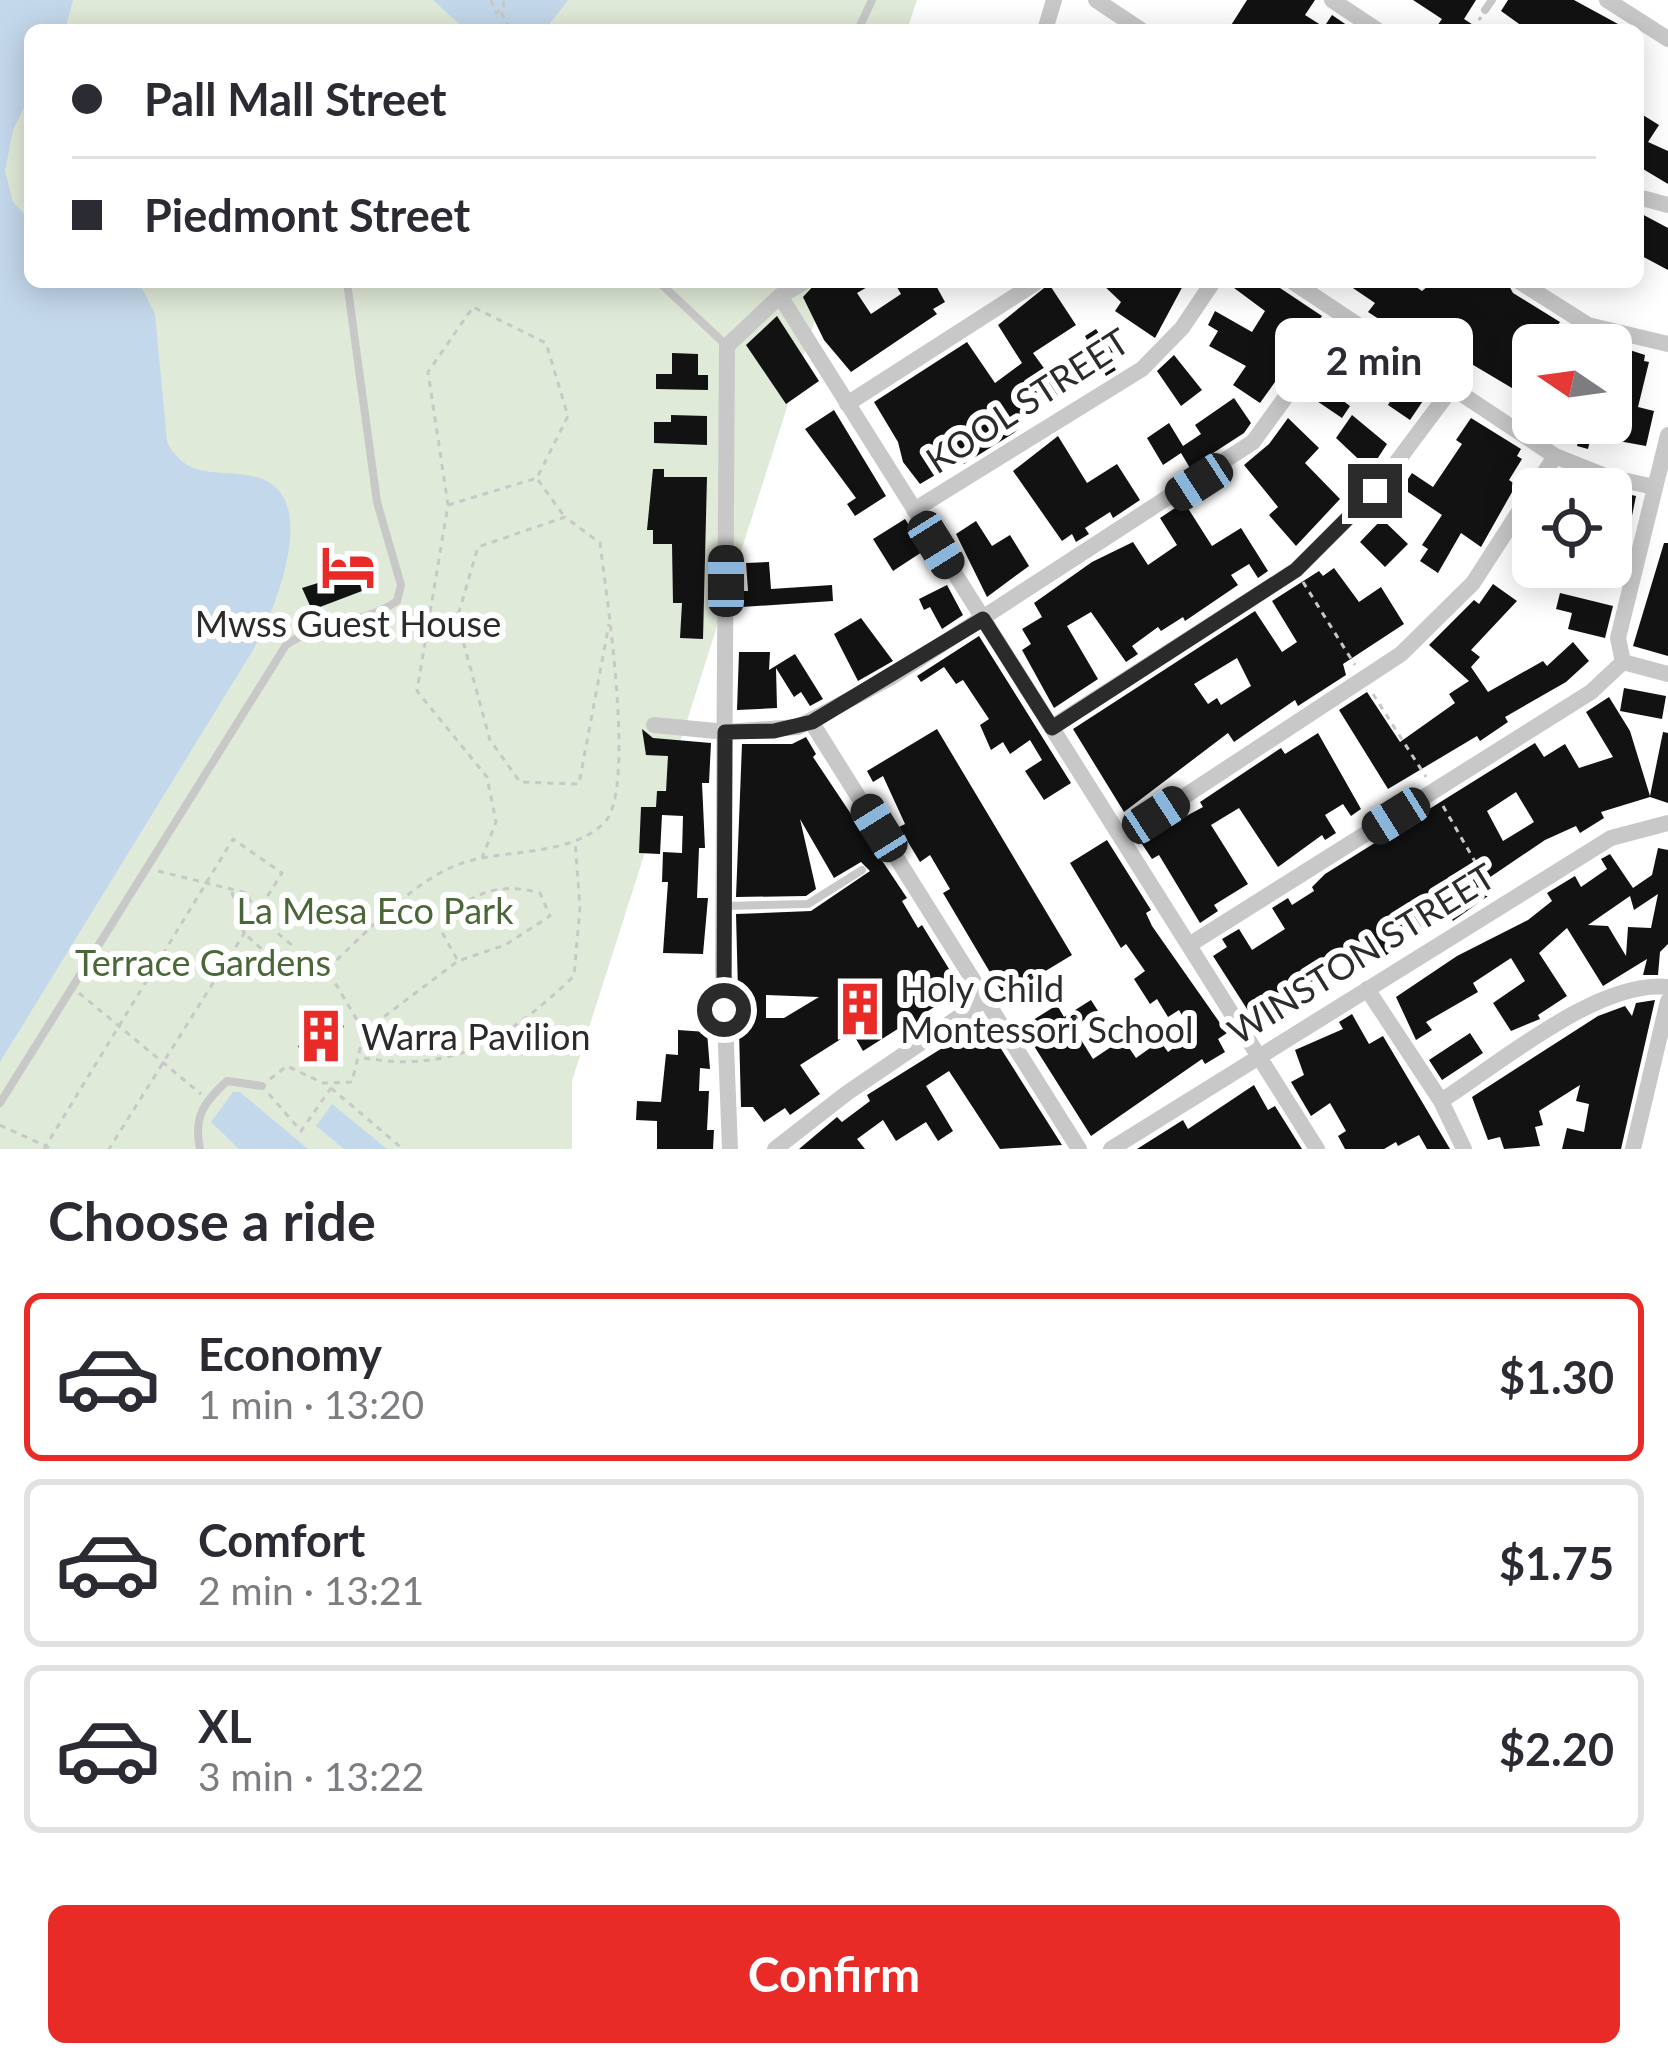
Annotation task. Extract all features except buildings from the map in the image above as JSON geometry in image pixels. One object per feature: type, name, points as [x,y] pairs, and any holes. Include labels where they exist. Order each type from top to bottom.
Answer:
[{"type":"street","points":[[1096,0],[1133,24]]},
{"type":"street","points":[[1332,0],[1368,24]]},
{"type":"street","points":[[1607,0],[1668,39]]},
{"type":"street","points":[[730,1149],[724,906],[727,346],[794,288]]},
{"type":"street","points":[[848,404],[1028,288]]},
{"type":"street","name":"KOOL STREET","points":[[914,510],[1142,369],[1182,328],[1210,288]]},
{"type":"street","points":[[1302,288],[1555,456],[1605,476],[1654,487]]},
{"type":"street","points":[[1529,288],[1588,325],[1668,344]]},
{"type":"street","points":[[780,296],[1318,1149]]},
{"type":"street","points":[[654,725],[725,732],[774,731],[812,722],[983,619],[1252,442],[1344,317]]},
{"type":"street","points":[[1052,728],[1296,570],[1375,491],[1452,388]]},
{"type":"street","points":[[1623,662],[1618,638],[1668,435]]},
{"type":"street","points":[[1547,468],[1555,456]]},
{"type":"street","points":[[1121,838],[1401,654],[1473,583],[1512,522]]},
{"type":"street","points":[[1623,662],[1668,674]]},
{"type":"street","points":[[1189,945],[1591,692],[1623,662]]},
{"type":"street","points":[[812,722],[1078,1149]]},
{"type":"street","name":"WINSTON STREET","points":[[1112,1149],[1611,838],[1663,828]]},
{"type":"street","points":[[1441,1101],[1606,997],[1649,985],[1668,987]]},
{"type":"street","points":[[1366,989],[1441,1101],[1464,1149]]},
{"type":"street","points":[[775,1149],[847,1093],[984,1000]]},
{"type":"street","points":[[1633,1149],[1668,1001]]},
{"type":"lane","points":[[1485,10],[1492,0]]},
{"type":"lane","points":[[0,1103],[286,645],[305,632],[380,613],[398,601],[401,585],[377,502],[348,288]]},
{"type":"lane","points":[[665,288],[727,346]]},
{"type":"lane","points":[[724,906],[808,904],[862,870]]},
{"type":"lane","points":[[200,1149],[197,1119],[207,1099],[227,1081],[262,1086]]},
{"type":"path","points":[[491,0],[491,10],[501,12]]},
{"type":"path","points":[[503,0],[501,12],[508,24]]},
{"type":"path","points":[[1476,24],[1485,10]]},
{"type":"path","points":[[448,505],[537,478],[568,416],[546,343],[473,307],[428,373],[448,505],[417,691],[487,776],[496,822],[482,860]]},
{"type":"path","points":[[323,1083],[352,1082],[362,1058],[364,1032],[327,969],[424,886],[482,860],[575,841],[607,822],[617,796],[620,751],[600,542],[566,517],[537,478]]},
{"type":"path","points":[[566,517],[478,547],[457,619],[490,740],[520,782],[579,784],[609,624]]},
{"type":"path","points":[[1296,570],[1435,791],[1500,905]]},
{"type":"path","points":[[0,1124],[48,1148],[233,839],[254,849],[282,873],[109,1149]]},
{"type":"path","points":[[362,1058],[402,1065],[475,1051],[527,1020],[574,976],[580,908],[575,841]]},
{"type":"path","points":[[150,867],[247,893],[256,915],[293,946]]},
{"type":"path","points":[[364,1032],[458,961],[505,944],[550,916],[540,893],[517,886],[478,893],[450,915],[443,934],[458,961]]},
{"type":"path","points":[[231,890],[244,933],[285,970]]},
{"type":"path","points":[[74,990],[207,1099]]},
{"type":"path","points":[[331,1088],[301,1131],[262,1086],[287,1066],[331,1088],[404,1149]]},
{"type":"green space","name":"La Mesa Eco Park","points":[[0,0],[917,0],[909,24],[24,24],[24,288],[825,288],[572,1081],[572,1149],[0,1149]]},
{"type":"water","points":[[0,0],[73,0],[67,24],[24,24],[24,108],[13,130],[5,171],[13,202],[24,214],[24,288],[142,288],[155,314],[167,442],[175,455],[195,468],[256,477],[276,488],[287,506],[290,529],[281,583],[253,650],[0,1062]]},
{"type":"water","points":[[433,0],[568,0],[550,24],[459,24]]},
{"type":"water","points":[[233,1092],[240,1092],[308,1149],[239,1149],[211,1122]]},
{"type":"water","points":[[332,1104],[387,1149],[344,1149],[316,1126]]},
{"type":"place","name":"Mwss Guest House","points":[[348,567]]},
{"type":"place","name":"Holy Child Montessori School","points":[[860,1009]]},
{"type":"place","name":"Warra Pavilion","points":[[321,1036]]},
{"type":"route","points":[[724,1010],[725,732],[774,731],[812,722],[983,619],[1052,728],[1296,570],[1336,536],[1375,491]]},
{"type":"park label","name":"Terrace Gardens","points":[[203,962]]}]
